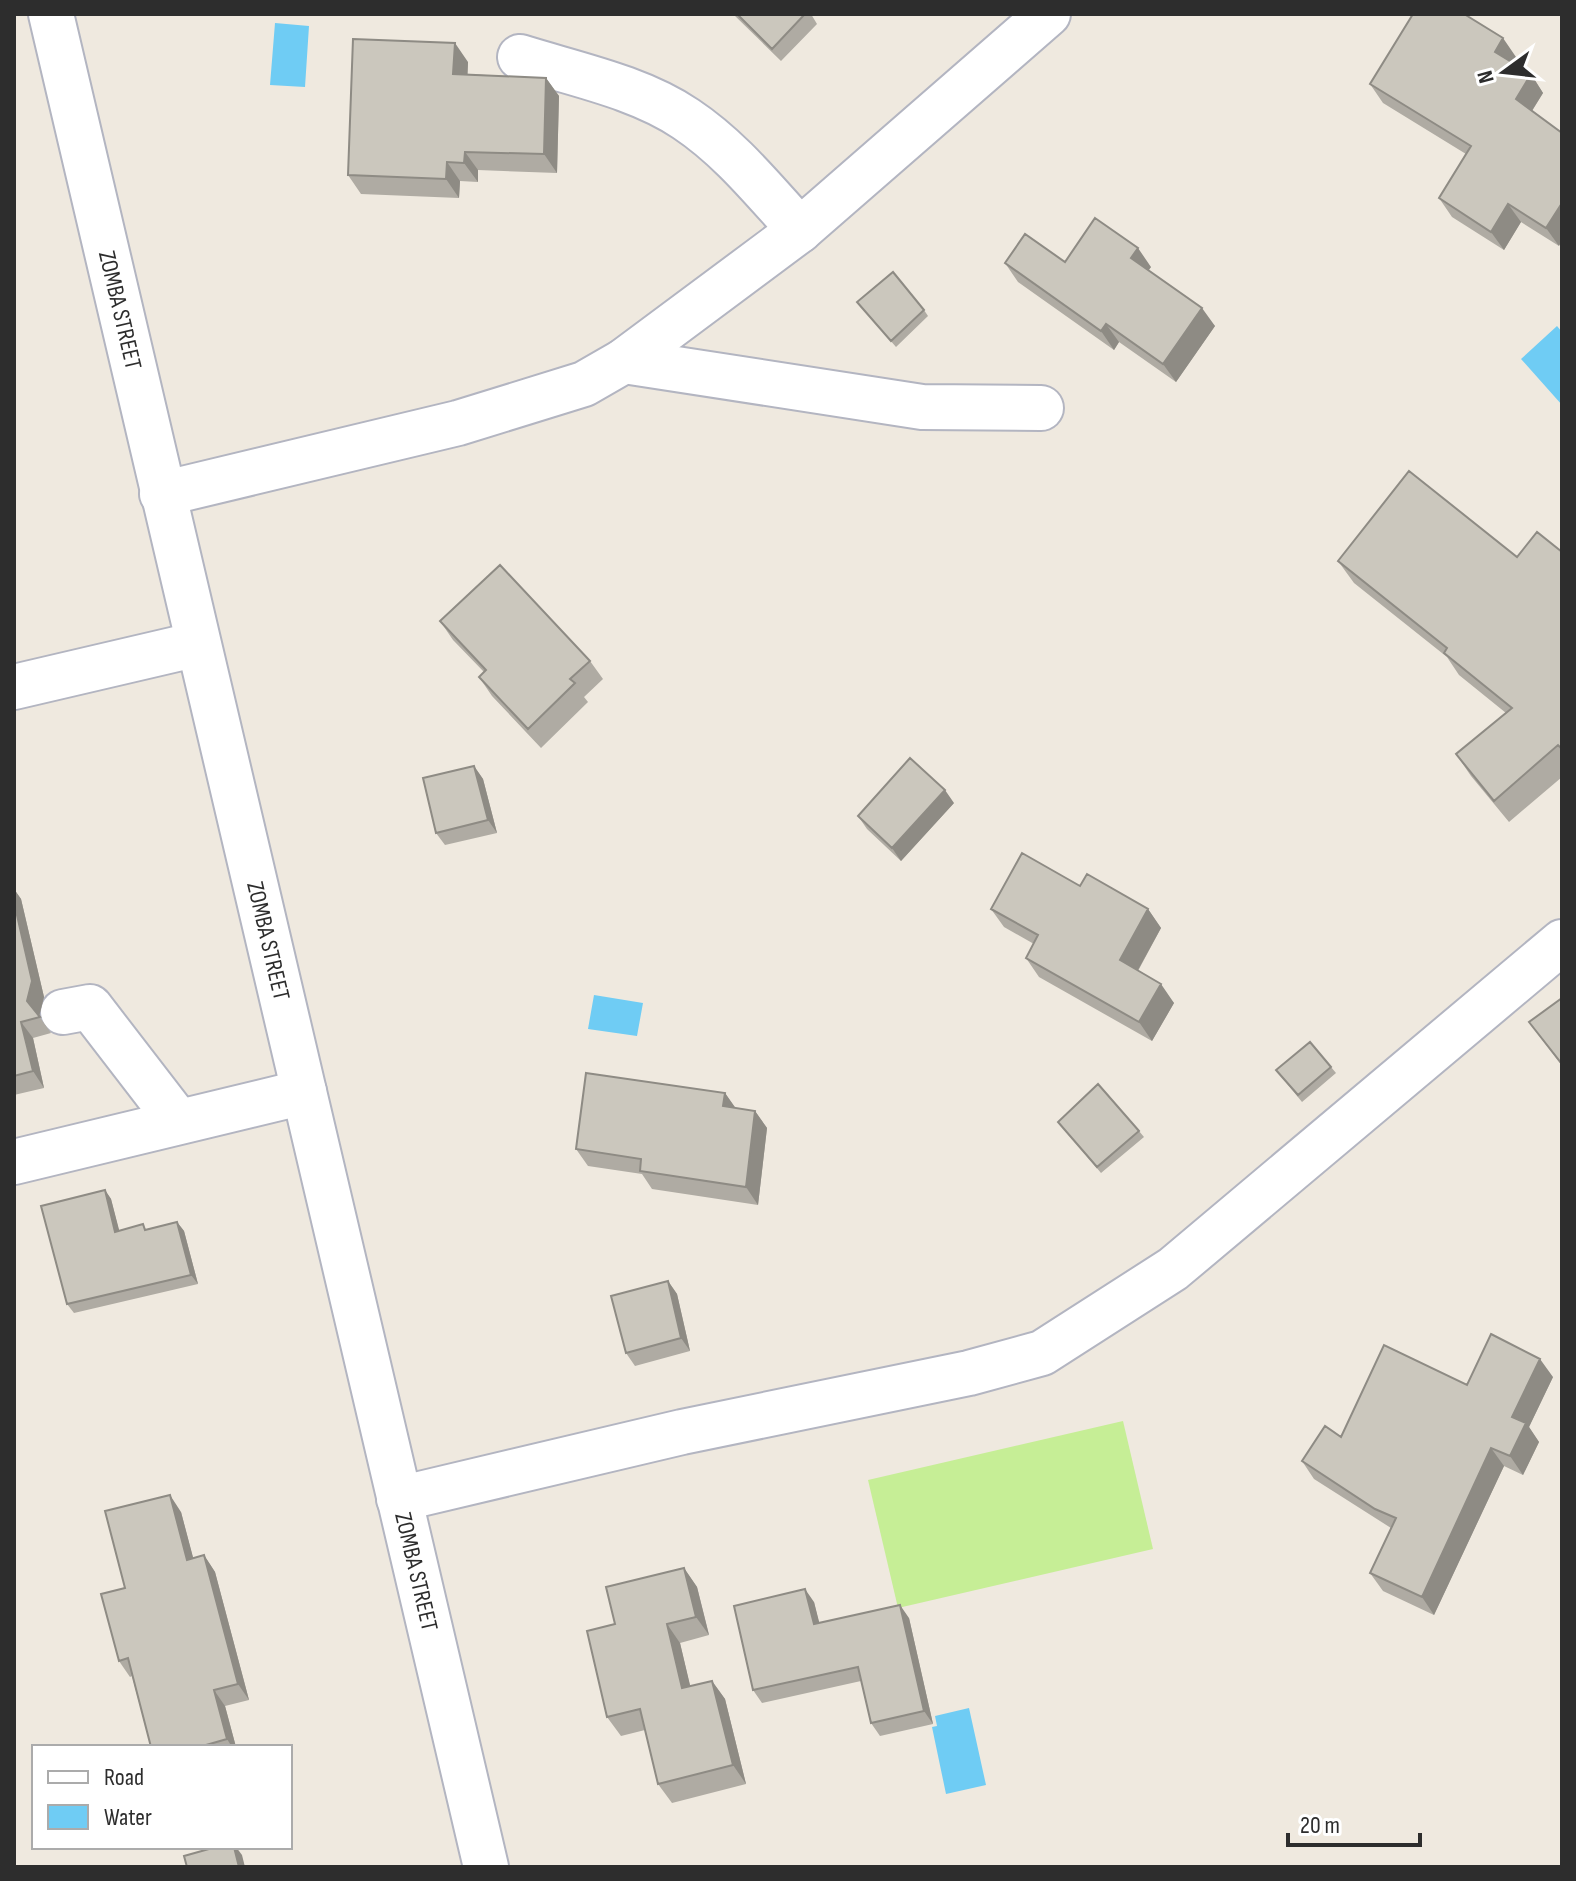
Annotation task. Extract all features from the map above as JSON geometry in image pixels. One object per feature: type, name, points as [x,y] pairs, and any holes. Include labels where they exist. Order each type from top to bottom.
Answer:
[{"type":"street","name":"ZOMBA STREET","points":[[51,14],[486,1867]]},
{"type":"street","points":[[162,494],[458,423],[584,384],[624,361],[800,230],[1048,14]]},
{"type":"street","points":[[520,57],[640,96],[684,117],[726,148],[800,230]]},
{"type":"street","points":[[624,361],[922,407],[1041,408]]},
{"type":"street","points":[[14,687],[198,644]]},
{"type":"street","points":[[399,1499],[682,1432],[969,1373],[1042,1353],[1173,1269],[1562,942]]},
{"type":"street","points":[[63,1012],[90,1007],[177,1120]]},
{"type":"street","points":[[14,1162],[177,1120],[304,1092]]},
{"type":"green space","points":[[1123,1421],[1153,1549],[898,1608],[868,1480]]},
{"type":"water","points":[[275,23],[309,26],[305,87],[270,85]]},
{"type":"water","points":[[1557,326],[1562,332],[1562,405],[1521,359]]},
{"type":"water","points":[[594,995],[643,1003],[637,1036],[588,1029]]},
{"type":"water","points":[[969,1708],[986,1785],[946,1794],[932,1727],[937,1726],[935,1716]]},
{"type":"building","points":[[737,14],[805,14],[772,49]]},
{"type":"building","points":[[1413,14],[1464,14],[1503,38],[1495,52],[1531,74],[1516,99],[1562,133],[1562,203],[1546,228],[1508,204],[1491,232],[1439,198],[1471,146],[1370,84]]},
{"type":"building","points":[[353,39],[455,43],[453,74],[546,78],[544,154],[465,152],[464,163],[447,162],[446,179],[348,175]]},
{"type":"building","points":[[1095,218],[1138,248],[1131,258],[1202,308],[1163,364],[1106,324],[1101,331],[1005,263],[1025,234],[1065,262]]},
{"type":"building","points":[[893,272],[924,310],[891,341],[857,302]]},
{"type":"building","points":[[1409,471],[1517,557],[1537,532],[1562,552],[1562,749],[1558,745],[1494,801],[1456,754],[1512,708],[1444,653],[1447,648],[1338,561]]},
{"type":"building","points":[[500,565],[590,661],[570,679],[575,683],[528,729],[479,677],[486,670],[440,621]]},
{"type":"building","points":[[910,758],[945,790],[892,848],[858,816]]},
{"type":"building","points":[[474,766],[488,820],[436,833],[423,778]]},
{"type":"building","points":[[1022,853],[1080,886],[1087,874],[1148,909],[1120,960],[1161,984],[1139,1022],[1026,958],[1038,935],[991,909]]},
{"type":"building","points":[[14,902],[32,981],[27,1001],[40,1017],[21,1022],[33,1071],[14,1076]]},
{"type":"building","points":[[1562,998],[1562,1064],[1529,1022]]},
{"type":"building","points":[[1310,1042],[1331,1067],[1298,1095],[1276,1070]]},
{"type":"building","points":[[586,1073],[725,1093],[723,1106],[755,1111],[746,1187],[640,1171],[641,1159],[576,1149]]},
{"type":"building","points":[[1098,1084],[1139,1131],[1097,1167],[1058,1122]]},
{"type":"building","points":[[105,1190],[115,1232],[143,1224],[145,1230],[177,1222],[191,1275],[67,1304],[41,1206]]},
{"type":"building","points":[[668,1281],[681,1338],[626,1353],[611,1296]]},
{"type":"building","points":[[1491,1334],[1540,1359],[1512,1417],[1526,1423],[1510,1456],[1491,1448],[1422,1597],[1370,1573],[1396,1518],[1375,1509],[1302,1461],[1325,1426],[1341,1437],[1384,1345],[1467,1385]]},
{"type":"building","points":[[170,1495],[187,1560],[204,1555],[238,1684],[214,1690],[227,1739],[206,1745],[150,1745],[128,1658],[119,1661],[101,1594],[125,1588],[105,1511]]},
{"type":"building","points":[[684,1568],[696,1617],[667,1624],[682,1688],[712,1681],[733,1765],[658,1784],[640,1709],[607,1717],[587,1631],[615,1624],[606,1587]]},
{"type":"building","points":[[805,1589],[814,1624],[900,1605],[924,1711],[871,1723],[858,1667],[753,1690],[734,1606]]},
{"type":"building","points":[[209,1849],[234,1849],[239,1867],[187,1867],[184,1856]]}]
